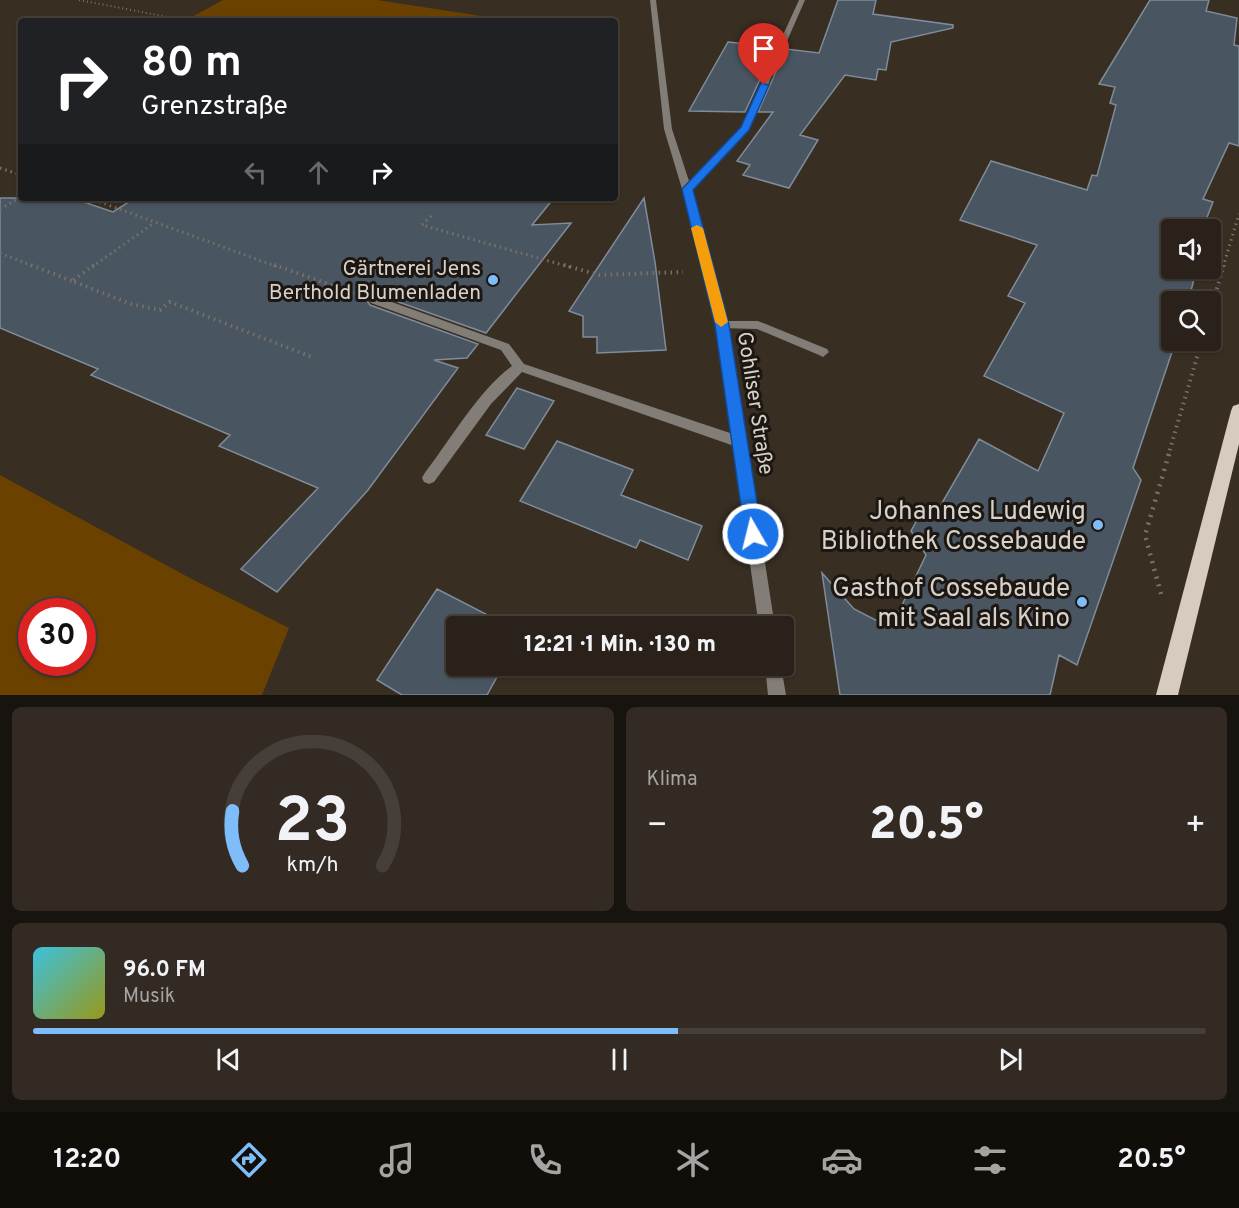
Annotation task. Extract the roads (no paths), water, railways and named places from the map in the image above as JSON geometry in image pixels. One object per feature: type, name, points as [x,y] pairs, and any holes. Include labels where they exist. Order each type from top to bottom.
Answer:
[{"type":"main road","points":[[1167,695],[1239,411]]},
{"type":"street","name":"Gohliser Straße","points":[[653,0],[668,129],[687,189],[722,325],[765,616]]},
{"type":"street","points":[[687,189],[745,128],[802,0]]},
{"type":"street","points":[[375,300],[505,347],[520,367],[740,442]]},
{"type":"street","points":[[722,325],[758,325],[823,352]]},
{"type":"street","points":[[429,478],[497,389],[514,370],[520,367]]},
{"type":"street","points":[[774,676],[777,695]]},
{"type":"place","name":"Gärtnerei Jens Berthold Blumenladen","points":[[493,280]]},
{"type":"place","name":"Johannes Ludewig Bibliothek Cossebaude","points":[[1098,525]]},
{"type":"place","name":"Gasthof Cossebaude mit Saal als Kino","points":[[1082,602]]}]
